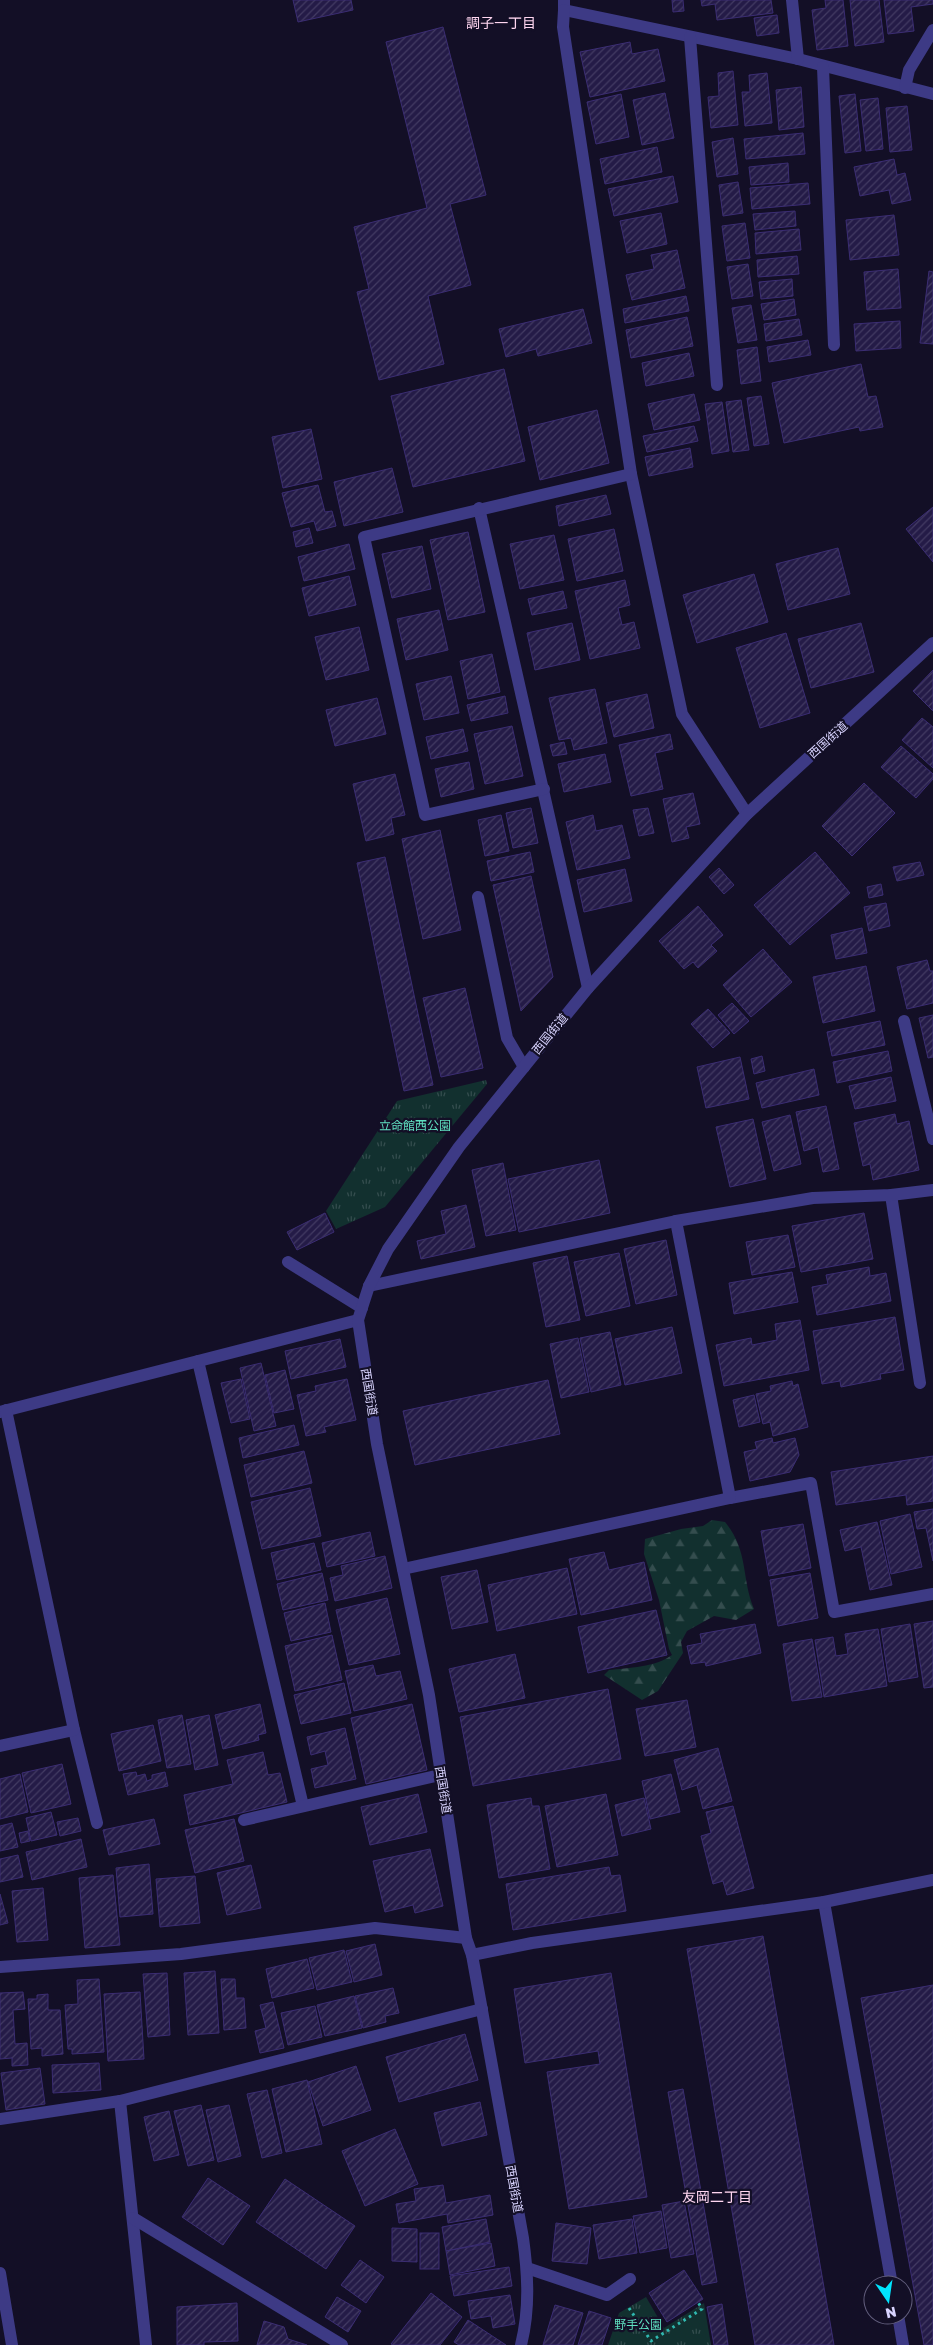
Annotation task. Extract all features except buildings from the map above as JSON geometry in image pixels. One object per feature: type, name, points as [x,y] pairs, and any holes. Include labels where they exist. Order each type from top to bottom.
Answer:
[{"type":"street","points":[[792,0],[798,59]]},
{"type":"street","points":[[747,814],[682,714],[631,474],[563,27],[564,5],[690,37],[798,59],[933,94]]},
{"type":"street","points":[[905,88],[908,70],[933,30]]},
{"type":"street","points":[[690,37],[717,385]]},
{"type":"street","points":[[824,67],[834,345]]},
{"type":"street","points":[[544,789],[425,815],[364,537],[479,508],[631,474]]},
{"type":"street","points":[[479,508],[588,988]]},
{"type":"street","name":"西国街道","points":[[522,2345],[526,2326],[527,2268],[482,2009],[472,1955],[466,1938],[429,1695],[378,1444],[360,1314],[369,1286],[388,1249],[454,1155],[588,988],[747,814],[933,643]]},
{"type":"street","points":[[478,896],[507,1038],[524,1067]]},
{"type":"street","points":[[904,1021],[933,1139]]},
{"type":"street","points":[[369,1286],[676,1221],[813,1198],[891,1195],[933,1190]]},
{"type":"street","points":[[891,1195],[920,1382]]},
{"type":"street","points":[[676,1221],[730,1498]]},
{"type":"street","points":[[288,1262],[360,1314]]},
{"type":"street","points":[[97,1823],[74,1730],[3,1411],[198,1361],[360,1314]]},
{"type":"street","points":[[198,1361],[304,1806]]},
{"type":"street","points":[[403,1569],[730,1498],[811,1483],[834,1612],[933,1594]]},
{"type":"street","points":[[0,1746],[74,1730]]},
{"type":"street","points":[[244,1820],[440,1775]]},
{"type":"street","points":[[472,1955],[532,1943],[824,1902],[933,1880]]},
{"type":"street","points":[[824,1902],[890,2275]]},
{"type":"street","points":[[0,1967],[182,1954],[374,1928],[466,1938]]},
{"type":"street","points":[[0,2120],[120,2101],[482,2009]]},
{"type":"street","points":[[120,2101],[146,2345]]},
{"type":"street","points":[[133,2218],[342,2345]]},
{"type":"street","points":[[527,2268],[607,2295],[630,2279]]},
{"type":"street","points":[[0,2273],[12,2345]]},
{"type":"street","points":[[900,2325],[903,2345]]},
{"type":"path","points":[[617,2288],[651,2341],[702,2309],[698,2302]]},
{"type":"green space","name":"立命館西公園","points":[[486,1080],[487,1084],[385,1207],[336,1229],[326,1211],[397,1101]]},
{"type":"green space","points":[[712,1520],[725,1522],[738,1543],[754,1609],[736,1620],[714,1616],[687,1631],[681,1642],[683,1653],[658,1691],[642,1700],[604,1675],[609,1670],[650,1664],[672,1655],[669,1649],[659,1600],[644,1554],[645,1539],[681,1529],[703,1526]]},
{"type":"green space","name":"野手公園","points":[[646,2297],[664,2328],[704,2303],[711,2345],[608,2345],[619,2313]]},
{"type":"district","name":"調子一丁目","points":[[501,23]]},
{"type":"district","name":"友岡二丁目","points":[[717,2197]]}]
